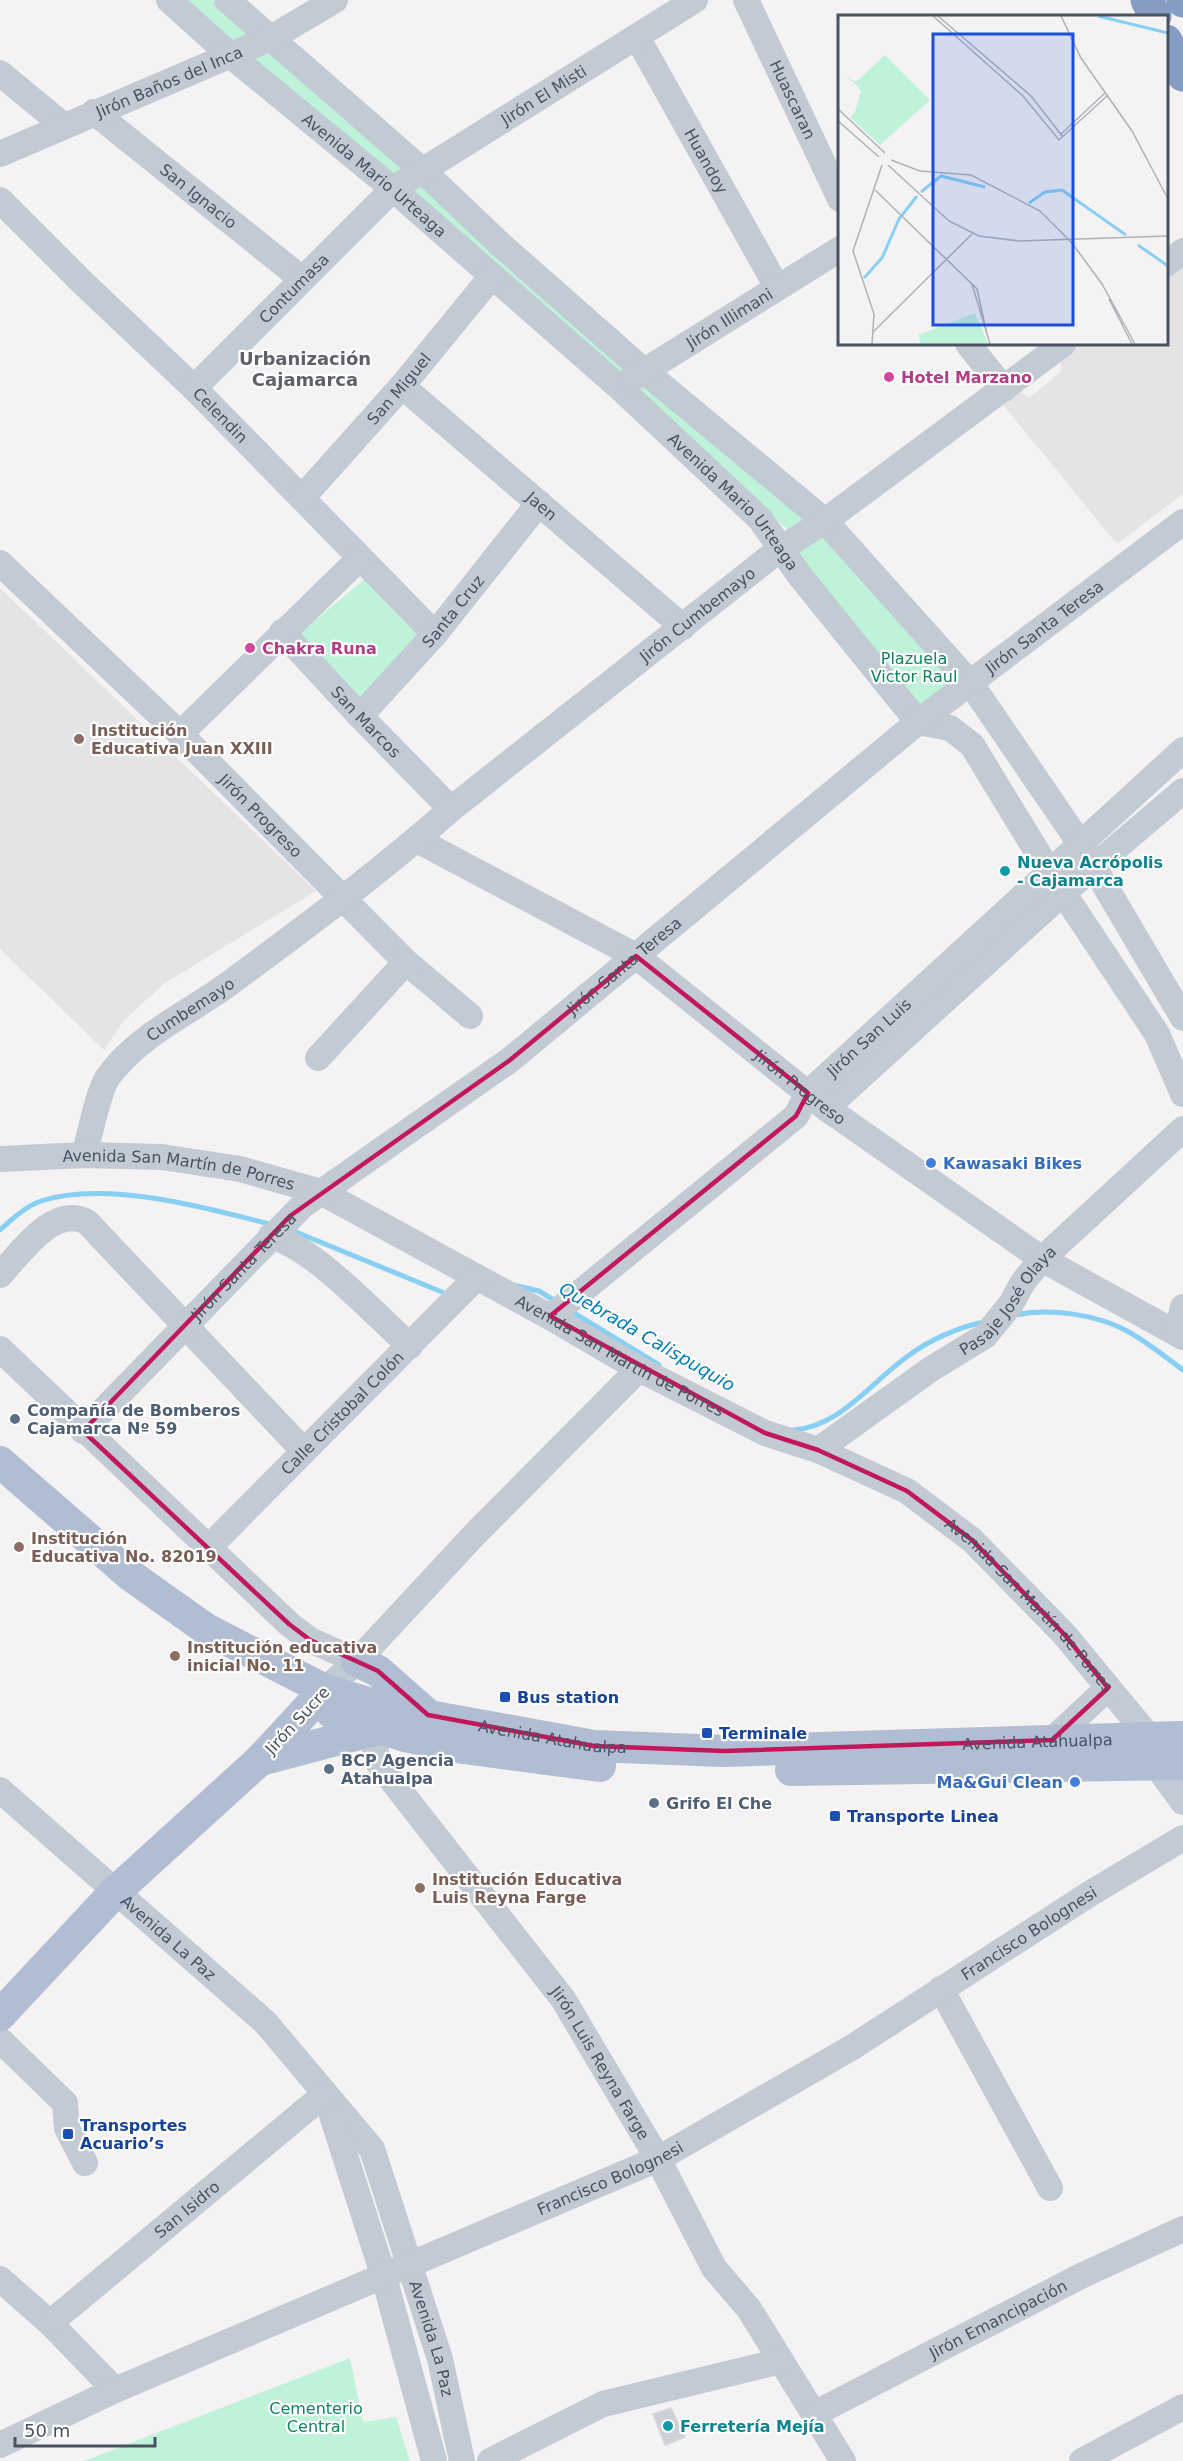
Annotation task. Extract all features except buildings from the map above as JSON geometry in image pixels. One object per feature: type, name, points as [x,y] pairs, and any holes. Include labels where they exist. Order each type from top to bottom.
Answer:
[{"type":"highway","points":[[1148,0],[1155,15]]},
{"type":"main road","name":"Avenida Atahualpa","points":[[0,1462],[130,1575],[174,1608],[317,1698]]},
{"type":"main road","name":"Avenida Atahualpa","points":[[0,1485],[120,1593],[195,1644],[317,1698],[382,1718],[464,1748],[595,1766],[728,1770],[1171,1758]]},
{"type":"main road","points":[[357,1660],[378,1671],[428,1715]]},
{"type":"main road","name":"Jirón Sucre","points":[[0,2015],[115,1892],[260,1760],[317,1698]]},
{"type":"main road","name":"Avenida Atahualpa","points":[[382,1718],[428,1715],[594,1746],[724,1751],[1052,1740],[1171,1758]]},
{"type":"main road","points":[[260,1760],[382,1718]]},
{"type":"street","name":"Avenida Mario Urteaga","points":[[169,0],[230,55],[393,189],[620,387],[759,519],[780,549],[918,722]]},
{"type":"street","name":"Avenida Mario Urteaga","points":[[227,0],[422,170],[501,245],[643,370],[825,521],[971,684],[1081,845],[1183,1018]]},
{"type":"street","name":"Jirón Baños del Inca","points":[[0,154],[271,38],[335,0]]},
{"type":"street","name":"Jirón El Misti","points":[[393,189],[695,0]]},
{"type":"street","name":"Huascaran","points":[[746,0],[838,196]]},
{"type":"street","name":"Huandoy","points":[[637,37],[777,287]]},
{"type":"street","points":[[0,73],[64,126]]},
{"type":"street","name":"San Ignacio","points":[[94,112],[302,279]]},
{"type":"street","name":"Contumasa","points":[[194,388],[393,189]]},
{"type":"street","name":"Celendin","points":[[0,200],[83,283],[194,388],[359,559],[435,634]]},
{"type":"street","name":"Jirón Illimani","points":[[620,387],[643,370],[838,250]]},
{"type":"street","points":[[1168,263],[1183,251]]},
{"type":"street","name":"San Miguel","points":[[302,498],[402,386],[492,276]]},
{"type":"street","points":[[969,345],[1004,389]]},
{"type":"street","name":"Jirón Cumbemayo","points":[[342,897],[417,840],[451,809],[780,549],[825,521],[1062,345]]},
{"type":"street","name":"Jaen","points":[[402,386],[683,627]]},
{"type":"street","name":"Santa Cruz","points":[[360,716],[435,634],[540,503]]},
{"type":"street","name":"Jirón Santa Teresa","points":[[83,1431],[186,1327],[290,1216],[510,1060],[918,722],[1183,522]]},
{"type":"street","points":[[180,734],[359,559]]},
{"type":"street","name":"Jirón Progreso","points":[[0,563],[180,734],[406,962],[470,1016]]},
{"type":"street","name":"San Marcos","points":[[282,632],[451,809]]},
{"type":"street","points":[[918,722],[950,728],[972,745],[1057,883],[1157,1034],[1183,1094]]},
{"type":"street","name":"Jirón San Luis","points":[[560,1308],[817,1100],[1057,883],[1081,845],[1183,750]]},
{"type":"street","name":"Jirón San Luis","points":[[1057,883],[1095,868],[1183,791]]},
{"type":"street","name":"Jirón Progreso","points":[[417,840],[636,956],[817,1100],[1042,1258],[1180,1335]]},
{"type":"street","name":"Cumbemayo","points":[[84,1155],[106,1080],[121,1060],[149,1037],[228,984],[342,897]]},
{"type":"street","points":[[318,1058],[406,962]]},
{"type":"street","name":"Pasaje José Olaya","points":[[818,1450],[931,1369],[970,1347],[992,1329],[1042,1258],[1183,1129]]},
{"type":"street","name":"Avenida San Martín de Porres","points":[[0,1159],[84,1155],[162,1157],[240,1169],[321,1192],[476,1278],[560,1308],[639,1369],[765,1432],[818,1450],[906,1491],[972,1540],[1064,1634],[1108,1688],[1171,1758],[1183,1802]]},
{"type":"street","points":[[0,1275],[46,1228],[57,1220],[74,1217],[87,1222],[304,1451]]},
{"type":"street","points":[[271,1235],[307,1253],[410,1346]]},
{"type":"street","name":"Calle Cristobal Colón","points":[[209,1547],[476,1278]]},
{"type":"street","points":[[1180,1335],[1183,1307]]},
{"type":"street","points":[[0,1349],[83,1431],[303,1634],[357,1660]]},
{"type":"street","name":"Jirón Sucre","points":[[317,1698],[357,1660],[475,1534],[639,1369]]},
{"type":"street","points":[[1052,1740],[1108,1688]]},
{"type":"street","name":"Jirón Luis Reyna Farge","points":[[382,1718],[375,1749],[379,1764],[563,1999],[657,2158],[714,2268],[749,2309],[843,2461]]},
{"type":"street","name":"Avenida La Paz","points":[[0,1790],[265,2022],[372,2149],[440,2359],[462,2461]]},
{"type":"street","name":"Francisco Bolognesi","points":[[0,2445],[115,2390],[384,2277],[657,2158],[851,2048],[1183,1838]]},
{"type":"street","points":[[941,1989],[1050,2187]]},
{"type":"street","points":[[0,2040],[65,2103],[67,2128],[85,2163]]},
{"type":"street","name":"Avenida La Paz","points":[[325,2094],[384,2277],[434,2461]]},
{"type":"street","name":"San Isidro","points":[[50,2323],[325,2094]]},
{"type":"street","name":"Jirón Emancipación","points":[[814,2414],[1083,2275],[1183,2229]]},
{"type":"street","points":[[0,2279],[50,2323],[115,2390]]},
{"type":"street","points":[[490,2461],[603,2404],[781,2361]]},
{"type":"street","points":[[1082,2461],[1183,2408]]},
{"type":"highlighted area","points":[[636,956],[808,1093],[796,1116],[550,1316],[765,1433],[818,1450],[907,1491],[972,1540],[1064,1634],[1108,1688],[1052,1740],[724,1751],[594,1746],[428,1715],[378,1671],[310,1640],[289,1624],[83,1431],[290,1216],[510,1060]]},
{"type":"shaded area","points":[[1183,263],[1183,494],[1117,544],[1000,401],[1012,392],[1022,391],[1029,398],[1061,372],[1060,354],[1074,345],[1168,345],[1168,274]]},
{"type":"shaded area","name":"Institución Educativa Juan XXIII","points":[[0,588],[316,891],[165,983],[124,1020],[104,1050],[0,949]]},
{"type":"green space","points":[[186,0],[212,0],[253,35],[234,42]]},
{"type":"green space","points":[[266,44],[415,175],[398,187],[246,54]]},
{"type":"green space","points":[[423,184],[636,370],[621,381],[407,195]]},
{"type":"green space","points":[[643,378],[815,519],[796,537],[629,389]]},
{"type":"green space","name":"Plazuela Victor Raul","points":[[836,524],[963,679],[910,712],[790,552]]},
{"type":"green space","points":[[366,578],[424,633],[363,700],[300,633]]},
{"type":"green space","name":"Cementerio Central","points":[[350,2358],[363,2422],[396,2417],[410,2461],[84,2461]]},
{"type":"waterway","name":"Quebrada Calispuquio","points":[[0,1230],[35,1203],[67,1195],[96,1194],[126,1195],[189,1204],[273,1225]]},
{"type":"waterway","name":"Quebrada Calispuquio","points":[[291,1230],[442,1292]]},
{"type":"waterway","name":"Quebrada Calispuquio","points":[[513,1285],[539,1291],[557,1302]]},
{"type":"waterway","name":"Quebrada Calispuquio","points":[[569,1310],[659,1365]]},
{"type":"waterway","name":"Quebrada Calispuquio","points":[[1014,1315],[1043,1312],[1073,1314],[1103,1321],[1136,1336],[1183,1370]]},
{"type":"waterway","name":"Quebrada Calispuquio","points":[[793,1430],[826,1421],[840,1412],[894,1367],[925,1345],[955,1331],[984,1322]]},
{"type":"place","name":"Hotel Marzano","points":[[889,377]]},
{"type":"place","name":"Chakra Runa","points":[[250,648]]},
{"type":"place","name":"Institución Educativa Juan XXIII","points":[[79,739]]},
{"type":"place","name":"Nueva Acrópolis - Cajamarca","points":[[1005,871]]},
{"type":"place","name":"Kawasaki Bikes","points":[[931,1163]]},
{"type":"place","name":"Compañía de Bomberos Cajamarca Nº 59","points":[[15,1419]]},
{"type":"place","name":"Institución Educativa No. 82019","points":[[19,1547]]},
{"type":"place","name":"Institución educativa inicial No. 11","points":[[175,1656]]},
{"type":"place","name":"Bus station","points":[[505,1697]]},
{"type":"place","name":"Terminale","points":[[707,1733]]},
{"type":"place","name":"BCP Agencia Atahualpa","points":[[329,1769]]},
{"type":"place","name":"Ma&Gui Clean","points":[[1075,1782]]},
{"type":"place","name":"Grifo El Che","points":[[654,1803]]},
{"type":"place","name":"Transporte Linea","points":[[835,1816]]},
{"type":"place","name":"Institución Educativa Luis Reyna Farge","points":[[420,1888]]},
{"type":"place","name":"Transportes Acuario’s","points":[[68,2134]]},
{"type":"place","name":"Ferretería Mejía","points":[[668,2426]]},
{"type":"district","name":"Urbanización Cajamarca","points":[[305,370]]}]
